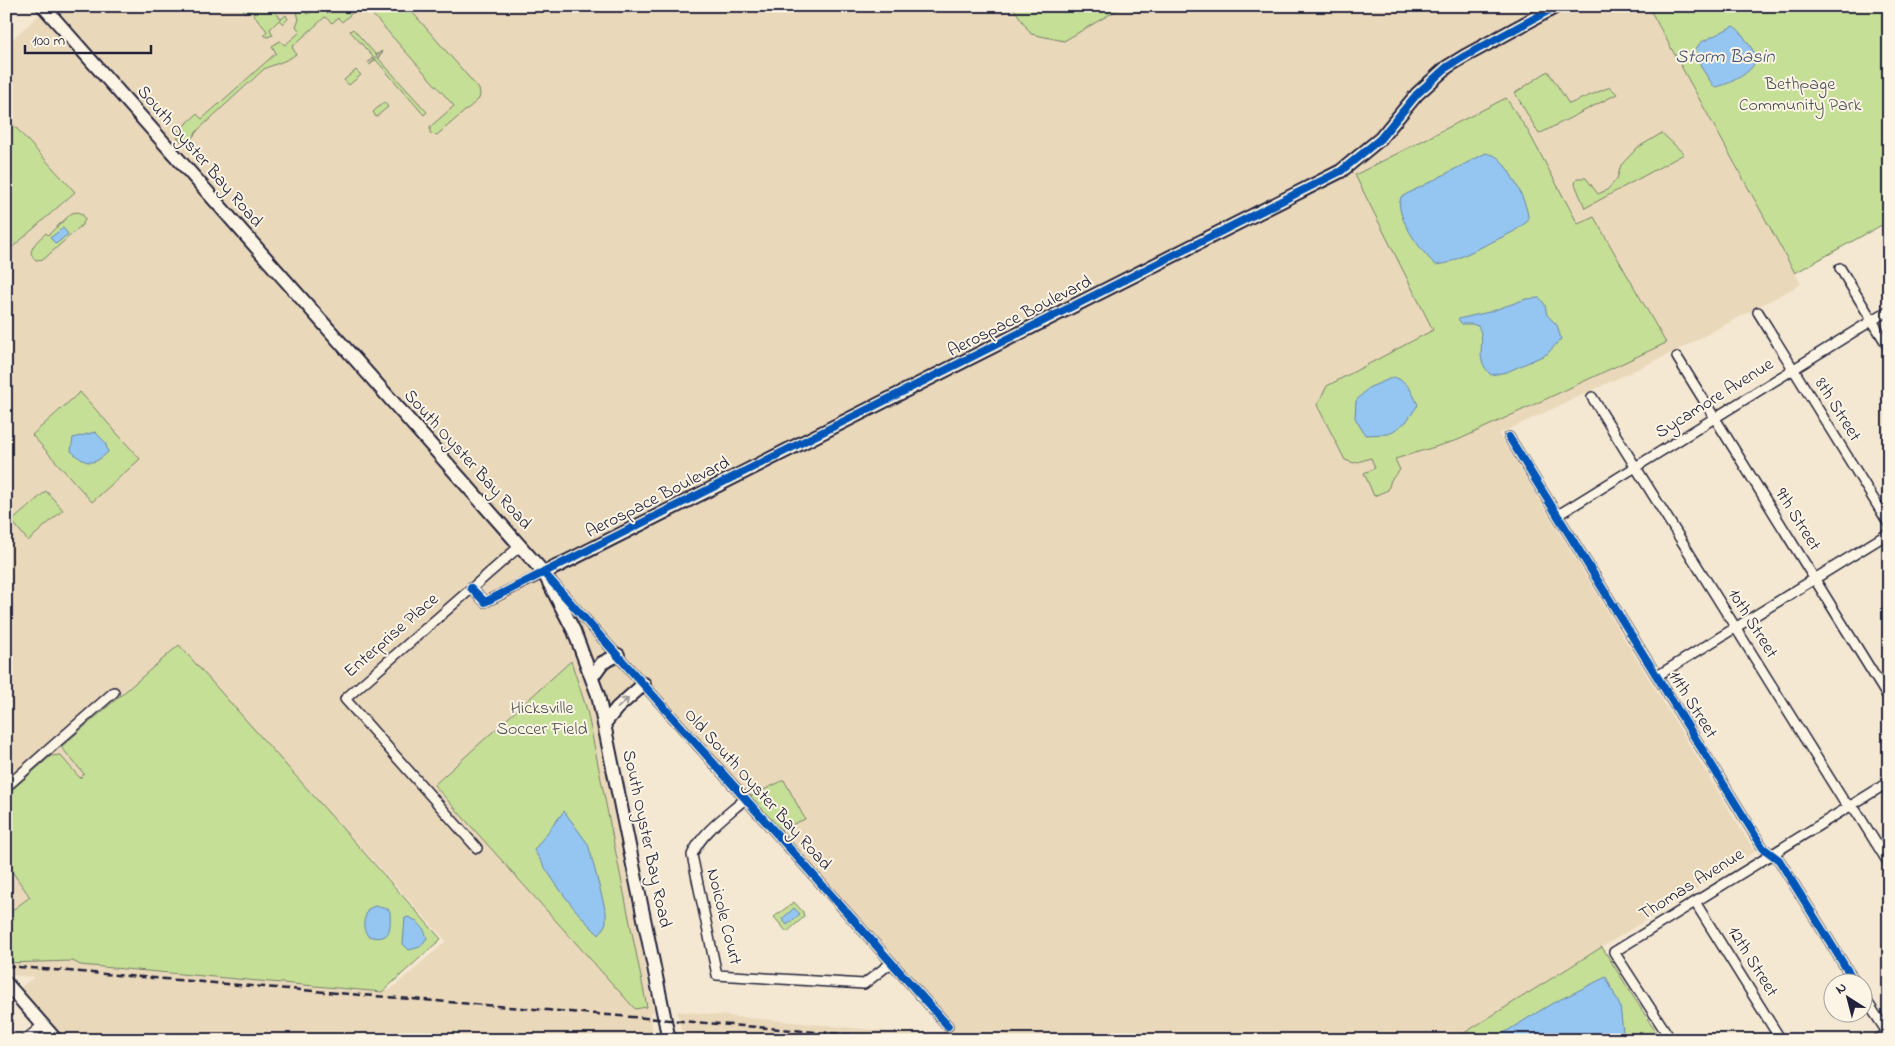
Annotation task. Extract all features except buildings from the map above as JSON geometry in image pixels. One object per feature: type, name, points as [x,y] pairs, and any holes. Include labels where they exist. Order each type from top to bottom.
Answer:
[{"type":"main road","name":"South Oyster Bay Road","points":[[44,6],[544,573],[574,631],[592,677],[604,724],[669,1040]]},
{"type":"main road","name":"Aerospace Boulevard","points":[[544,573],[1342,171],[1380,139],[1417,94],[1447,67],[1557,6]]},
{"type":"main road","points":[[592,677],[602,663],[618,655]]},
{"type":"main road","points":[[604,724],[617,708],[644,684]]},
{"type":"main road","points":[[6,983],[56,1040]]},
{"type":"street","points":[[1840,268],[1889,348]]},
{"type":"street","name":"Sycamore Avenue","points":[[1558,515],[1889,310]]},
{"type":"street","name":"8th Street","points":[[1758,312],[1889,524]]},
{"type":"street","name":"9th Street","points":[[1677,357],[1889,699]]},
{"type":"street","name":"10th Street","points":[[1592,397],[1843,800],[1856,812],[1889,864]]},
{"type":"street","name":"11th Street","points":[[1508,437],[1763,848],[1779,860],[1850,974]]},
{"type":"street","points":[[1657,676],[1889,533]]},
{"type":"street","name":"Enterprise Place","points":[[478,848],[345,699],[520,546]]},
{"type":"street","name":"Aerospace Boulevard","points":[[471,588],[485,602],[544,573]]},
{"type":"street","name":"Old South Oyster Bay Road","points":[[544,573],[948,1026]]},
{"type":"street","points":[[6,787],[114,692]]},
{"type":"street","name":"Thomas Avenue","points":[[1671,1040],[1614,952],[1889,782]]},
{"type":"street","name":"Noicole Court","points":[[745,799],[696,844],[692,856],[717,975],[864,984],[892,963]]},
{"type":"street","name":"12th Street","points":[[1695,902],[1781,1040]]},
{"type":"street","points":[[1872,1009],[1888,1033],[1876,1040]]},
{"type":"street","points":[[25,1040],[43,1025]]},
{"type":"shaded area","points":[[49,6],[1648,6],[1801,284],[1676,351],[1499,434],[1755,852],[1453,1040],[60,1040],[18,989],[34,977],[9,975],[6,972],[6,253],[75,192],[6,117],[6,45]],"holes":[[[646,691],[946,1029],[937,1036],[677,1011],[683,1039],[653,1036],[650,1012],[654,1012],[598,732]],[[326,809],[446,941],[390,990],[383,989],[441,938]]]},
{"type":"green space","points":[[243,6],[249,9],[252,6],[271,6],[281,19],[286,15],[288,19],[283,24],[279,20],[270,29],[273,35],[267,37],[264,35],[267,31],[250,10],[244,13]]},
{"type":"green space","points":[[303,6],[307,14],[324,6],[360,6],[342,22],[338,18],[332,23],[325,17],[292,47],[296,54],[285,61],[264,69],[184,144],[176,133],[197,114],[202,119],[276,53],[272,46],[280,41],[285,45],[300,32],[296,26],[299,20],[296,8]]},
{"type":"green space","points":[[365,6],[407,6],[479,89],[479,99],[437,135],[430,134],[430,127],[454,106]]},
{"type":"green space","points":[[1012,6],[1124,6],[1064,41],[1031,34]]},
{"type":"green space","name":"Bethpage Community Park","points":[[1648,6],[1889,6],[1889,221],[1795,273]]},
{"type":"green space","points":[[353,29],[376,55],[382,51],[368,63],[373,57],[350,31]]},
{"type":"green space","points":[[383,52],[378,58],[427,112],[424,115],[376,60],[369,65]]},
{"type":"green space","points":[[356,70],[361,75],[349,85],[344,80]]},
{"type":"green space","points":[[1548,71],[1569,104],[1610,87],[1617,94],[1539,134],[1515,93]]},
{"type":"green space","points":[[1506,98],[1528,131],[1578,224],[1594,217],[1666,343],[1458,440],[1395,459],[1400,470],[1391,480],[1388,490],[1374,496],[1364,473],[1375,468],[1371,458],[1354,463],[1345,460],[1317,405],[1327,386],[1433,330],[1355,175]]},
{"type":"green space","points":[[384,102],[388,107],[376,117],[373,112]]},
{"type":"green space","points":[[6,117],[75,192],[6,253]]},
{"type":"green space","points":[[1662,133],[1684,154],[1585,208],[1575,184],[1577,178],[1586,178],[1598,194],[1607,190],[1617,179],[1621,165],[1637,148]]},
{"type":"green space","points":[[78,212],[83,215],[85,220],[82,225],[44,259],[36,260],[31,253],[36,243],[46,233],[48,235],[72,213]]},
{"type":"green space","points":[[80,392],[140,459],[92,502],[32,435]]},
{"type":"green space","points":[[46,491],[63,510],[28,541],[12,521]]},
{"type":"green space","points":[[179,645],[441,939],[382,992],[80,965],[73,961],[6,963],[6,915],[30,897],[6,863],[6,795],[51,756],[60,755],[80,778],[84,774],[61,747]]},
{"type":"green space","name":"Hicksville Soccer Field","points":[[571,661],[587,710],[647,1007],[635,1009],[434,785]]},
{"type":"green space","points":[[784,780],[805,819],[775,832],[745,799]]},
{"type":"green space","points":[[794,902],[803,912],[804,917],[787,932],[774,917]]},
{"type":"green space","points":[[1602,947],[1661,1040],[1453,1040]]},
{"type":"water","name":"Storm Basin","points":[[1733,26],[1741,32],[1751,47],[1755,61],[1749,70],[1738,78],[1724,85],[1714,87],[1701,67],[1696,49],[1700,43]]},
{"type":"water","points":[[1486,153],[1497,157],[1513,178],[1526,206],[1528,221],[1513,232],[1448,263],[1436,265],[1409,231],[1400,208],[1401,197]]},
{"type":"water","points":[[63,228],[68,234],[56,244],[50,238]]},
{"type":"water","points":[[1540,298],[1545,305],[1547,315],[1557,325],[1561,339],[1547,354],[1507,372],[1491,375],[1482,362],[1482,339],[1478,326],[1462,324],[1458,319],[1489,312],[1526,299]]},
{"type":"water","points":[[1394,377],[1407,385],[1418,405],[1406,422],[1389,434],[1365,435],[1355,418],[1356,401],[1368,388]]},
{"type":"water","points":[[95,432],[105,442],[108,452],[93,462],[85,461],[71,451],[73,438]]},
{"type":"water","points":[[564,811],[588,844],[606,912],[606,923],[599,935],[564,895],[534,850]]},
{"type":"water","points":[[375,906],[388,909],[390,912],[389,930],[385,936],[368,936],[364,926],[368,909]]},
{"type":"water","points":[[794,908],[800,914],[787,925],[782,919]]},
{"type":"water","points":[[409,917],[421,925],[427,938],[420,947],[409,950],[403,944],[405,918]]},
{"type":"water","points":[[1606,977],[1620,1006],[1624,1040],[1492,1040],[1551,1004]]},
{"type":"railway","points":[[6,966],[915,1040]]},
{"type":"cycle path","points":[[471,588],[485,602],[1341,171],[1380,139],[1417,94],[1447,67],[1557,6]]},
{"type":"cycle path","points":[[1509,437],[1763,848],[1779,860],[1850,974]]},
{"type":"cycle path","points":[[544,573],[948,1026]]}]
